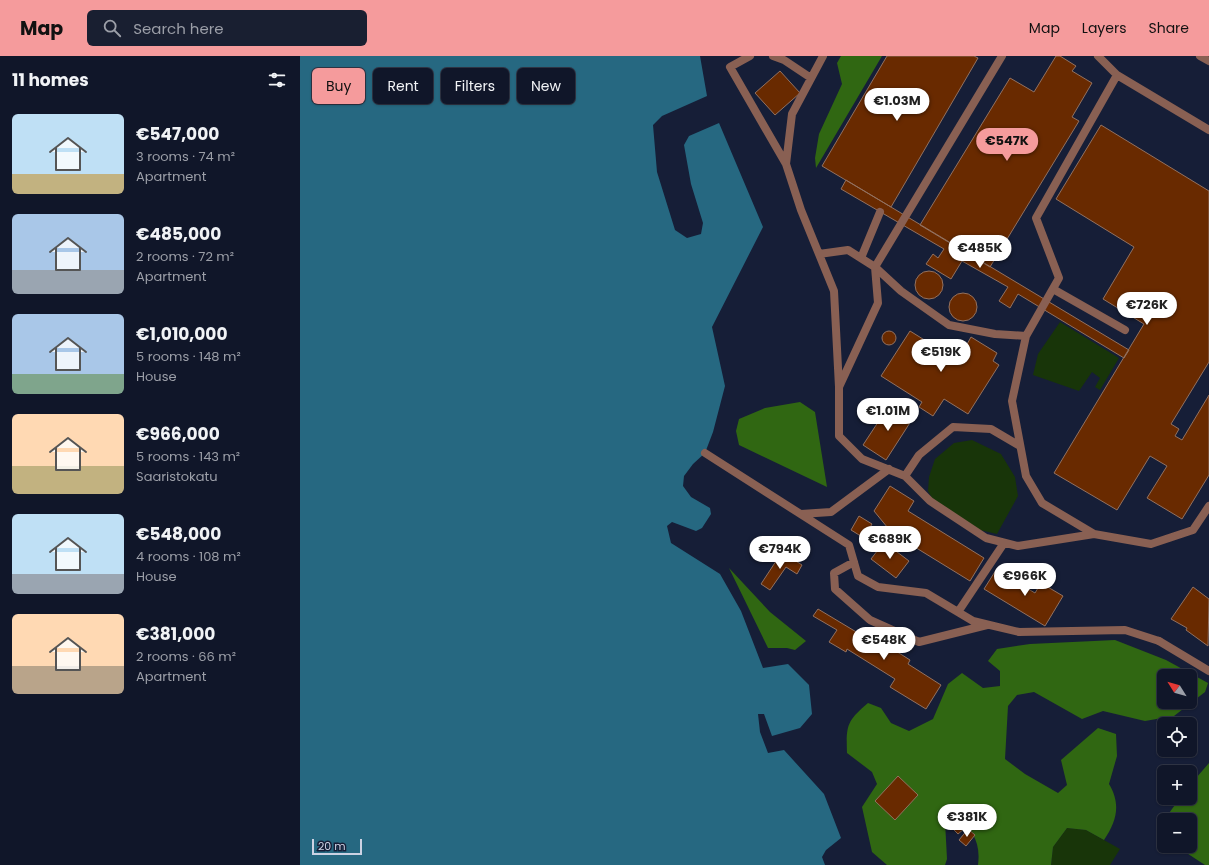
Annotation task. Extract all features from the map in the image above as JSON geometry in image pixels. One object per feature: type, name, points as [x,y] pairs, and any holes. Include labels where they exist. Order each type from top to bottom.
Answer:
[{"type":"street","points":[[750,56],[730,67],[786,164],[801,210],[834,291],[839,387],[839,436],[862,459],[905,476],[930,502],[986,538],[1018,546],[1094,534],[1151,544],[1194,530],[1209,506]]},
{"type":"street","points":[[773,56],[784,60],[811,78]]},
{"type":"street","points":[[786,164],[792,114],[823,56]]},
{"type":"street","points":[[839,387],[878,303],[875,267],[1002,56]]},
{"type":"street","points":[[1098,56],[1117,74],[1209,130]]},
{"type":"street","points":[[1200,56],[1209,61]]},
{"type":"street","points":[[1094,534],[1042,503],[1026,476],[1012,401],[1026,336],[1059,278],[1036,218],[1117,74]]},
{"type":"street","points":[[861,258],[880,212]]},
{"type":"street","points":[[819,254],[848,250],[875,267],[901,291],[949,325],[995,334],[1026,336]]},
{"type":"street","points":[[1053,289],[1125,330]]},
{"type":"street","points":[[905,476],[919,455],[953,427],[991,429],[1020,446]]},
{"type":"street","points":[[705,453],[849,545],[858,576],[878,586],[926,593],[973,621],[1019,632],[1125,630],[1159,641],[1209,671]]},
{"type":"street","points":[[801,514],[831,512],[889,469]]},
{"type":"street","points":[[958,612],[1004,542]]},
{"type":"street","points":[[854,562],[834,574],[835,589],[870,620],[919,642],[989,625]]},
{"type":"green space","points":[[841,56],[882,56],[816,168],[815,158],[819,134],[842,84],[837,63]]},
{"type":"green space","points":[[1060,322],[1119,358],[1100,390],[1095,387],[1100,378],[1092,372],[1079,391],[1033,375],[1038,354]]},
{"type":"green space","points":[[800,402],[815,412],[827,487],[739,445],[736,431],[739,419],[765,408]]},
{"type":"green space","points":[[972,440],[1001,454],[1015,477],[1018,496],[997,534],[980,530],[932,498],[928,491],[929,477],[935,459],[954,443]]},
{"type":"green space","points":[[729,568],[770,612],[806,641],[795,650],[787,648],[768,648]]},
{"type":"green space","points":[[1115,640],[1166,660],[1182,669],[1157,669],[1157,709],[1183,709],[1174,716],[1157,717],[1157,719],[1145,721],[1103,711],[1082,719],[1034,692],[1017,695],[1008,706],[1005,759],[1025,774],[1058,793],[1067,785],[1061,760],[1098,728],[1116,734],[1117,756],[1109,784],[1115,799],[1116,812],[1112,826],[1104,840],[1086,830],[1067,828],[1053,847],[1051,865],[978,865],[979,857],[977,843],[971,831],[957,814],[945,821],[947,859],[945,865],[887,865],[872,852],[862,807],[877,784],[872,772],[847,753],[849,724],[856,714],[868,703],[881,708],[891,723],[909,731],[933,719],[948,684],[962,673],[983,688],[1000,686],[1000,671],[988,661],[997,649],[1030,644]]},
{"type":"green space","points":[[1197,677],[1208,683],[1205,692],[1197,698]]},
{"type":"green space","points":[[1209,763],[1209,865],[1205,865],[1187,853],[1197,853],[1197,813],[1169,813],[1175,805],[1197,805],[1197,777]]},
{"type":"green space","points":[[1067,828],[1086,830],[1120,849],[1110,865],[1051,865],[1053,847]]},
{"type":"water","points":[[300,56],[700,56],[707,96],[662,116],[653,125],[657,172],[675,230],[687,238],[701,234],[703,223],[691,184],[684,145],[689,136],[719,123],[763,227],[712,327],[725,386],[713,432],[705,453],[693,464],[684,476],[683,486],[691,497],[710,508],[711,514],[702,528],[696,531],[672,522],[667,526],[671,543],[720,574],[741,611],[763,668],[788,664],[809,685],[812,714],[800,728],[772,736],[764,714],[758,714],[760,732],[768,753],[784,750],[824,794],[841,838],[826,850],[822,857],[825,865],[300,865]]},
{"type":"building","points":[[887,56],[974,56],[978,58],[891,207],[822,166]]},
{"type":"building","points":[[1056,56],[1060,56],[1076,66],[1072,71],[1092,83],[1072,117],[1079,121],[990,267],[920,225],[1010,78],[1034,92]]},
{"type":"building","points":[[780,71],[800,93],[775,115],[755,93]]},
{"type":"building","points":[[1101,125],[1209,191],[1209,362],[1171,424],[1179,429],[1175,436],[1182,440],[1209,395],[1209,475],[1182,519],[1147,498],[1167,466],[1150,456],[1117,510],[1054,473],[1144,324],[1103,299],[1134,247],[1056,199]]},
{"type":"building","points":[[846,180],[1129,350],[1124,358],[1018,294],[1010,308],[999,301],[1008,287],[962,261],[951,279],[926,264],[933,254],[938,258],[944,249],[841,189]]},
{"type":"building","points":[[929,271],[939,275],[943,285],[939,295],[929,299],[919,295],[915,285],[919,275]]},
{"type":"building","points":[[963,293],[973,297],[977,307],[973,317],[963,321],[953,317],[949,307],[953,297]]},
{"type":"building","points":[[886,331],[892,331],[896,335],[896,341],[892,345],[886,345],[882,341],[882,335]]},
{"type":"building","points":[[910,331],[939,349],[940,346],[963,361],[970,349],[966,346],[971,337],[997,353],[993,361],[999,365],[968,414],[944,399],[933,416],[919,407],[922,402],[881,376]]},
{"type":"building","points":[[890,404],[913,418],[886,460],[863,445]]},
{"type":"building","points":[[890,486],[914,501],[908,511],[984,558],[970,581],[892,533],[874,511]]},
{"type":"building","points":[[859,516],[872,524],[864,538],[851,530]]},
{"type":"building","points":[[884,542],[909,561],[896,578],[871,559]]},
{"type":"building","points":[[782,552],[802,565],[797,574],[786,567],[770,590],[761,584]]},
{"type":"building","points":[[996,570],[1035,593],[1041,583],[1063,596],[1045,626],[984,589]]},
{"type":"building","points":[[1193,587],[1209,599],[1208,646],[1186,630],[1187,628],[1171,619]]},
{"type":"building","points":[[818,609],[858,633],[861,629],[910,660],[908,664],[941,685],[926,709],[890,687],[895,679],[847,649],[846,652],[829,642],[837,630],[813,616]]},
{"type":"building","points":[[898,776],[918,795],[895,820],[875,801]]},
{"type":"building","points":[[960,822],[965,828],[958,834],[953,829]]},
{"type":"building","points":[[968,829],[975,835],[966,846],[959,840]]}]
